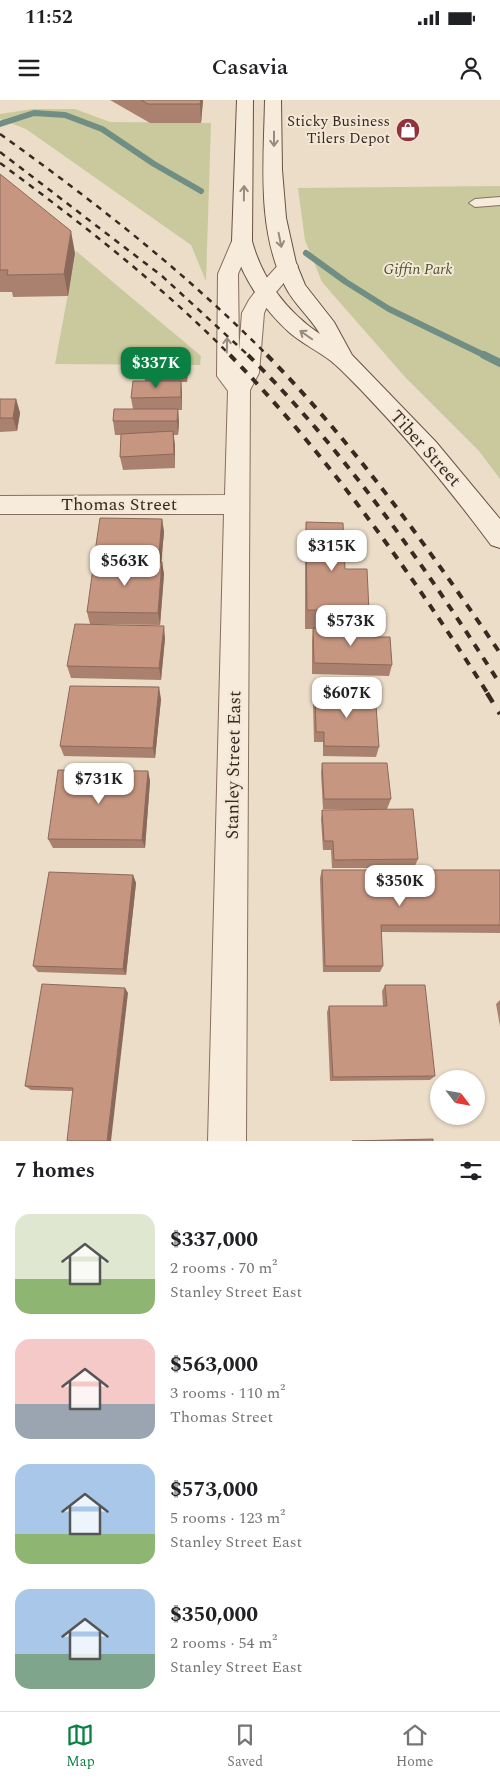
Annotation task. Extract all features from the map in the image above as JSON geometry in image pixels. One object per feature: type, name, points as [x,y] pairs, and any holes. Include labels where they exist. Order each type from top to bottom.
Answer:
[{"type":"main road","name":"Stanley Street East","points":[[239,390],[228,376],[228,274],[242,241],[245,100]]},
{"type":"main road","points":[[273,100],[276,217],[280,247],[288,266]]},
{"type":"main road","name":"Tiber Street","points":[[242,241],[252,275],[264,292],[300,330],[346,362]]},
{"type":"main road","name":"Stanley Street East","points":[[226,1141],[239,390],[248,373],[253,313],[264,292],[288,266]]},
{"type":"main road","name":"Tiber Street","points":[[288,266],[295,285],[306,303],[320,319],[346,362],[447,470],[500,538]]},
{"type":"main road","name":"Thomas Street","points":[[0,505],[237,504]]},
{"type":"lane","points":[[476,203],[500,201]]},
{"type":"green space","points":[[33,109],[75,109],[110,122],[211,123],[206,281],[191,245],[26,129],[0,119],[0,114]]},
{"type":"green space","name":"Giffin Park","points":[[500,186],[500,479],[479,451],[406,378],[322,282],[305,240],[298,188]]},
{"type":"green space","points":[[76,251],[201,356],[200,365],[55,364]]},
{"type":"building","points":[[141,100],[201,100],[200,104],[148,104]]},
{"type":"building","points":[[0,174],[71,231],[64,274],[7,275],[8,270],[0,270]]},
{"type":"building","points":[[145,351],[187,351],[186,368],[143,368]]},
{"type":"building","points":[[133,381],[181,381],[181,397],[131,398]]},
{"type":"building","points":[[0,399],[16,399],[13,418],[0,418]]},
{"type":"building","points":[[114,409],[178,409],[177,421],[113,421]]},
{"type":"building","points":[[173,431],[174,454],[120,457],[121,434]]},
{"type":"building","points":[[100,518],[162,519],[159,553],[95,552]]},
{"type":"building","points":[[306,522],[343,523],[345,569],[367,569],[369,611],[307,610]]},
{"type":"building","points":[[94,561],[162,562],[158,613],[87,612]]},
{"type":"building","points":[[75,624],[164,626],[159,668],[67,666]]},
{"type":"building","points":[[313,628],[374,630],[374,637],[390,637],[392,665],[314,663]]},
{"type":"building","points":[[70,686],[159,687],[153,748],[60,746]]},
{"type":"building","points":[[315,691],[375,692],[379,747],[324,746],[324,732],[316,732]]},
{"type":"building","points":[[322,763],[387,763],[391,799],[324,799]]},
{"type":"building","points":[[58,770],[148,771],[142,840],[48,839]]},
{"type":"building","points":[[413,809],[418,859],[334,860],[333,841],[324,841],[322,810]]},
{"type":"building","points":[[322,870],[500,870],[500,925],[381,925],[383,966],[325,966]]},
{"type":"building","points":[[49,872],[133,875],[123,969],[33,966]]},
{"type":"building","points":[[42,984],[125,988],[107,1141],[67,1141],[73,1088],[25,1086]]},
{"type":"building","points":[[385,985],[425,985],[434,1070],[430,1070],[430,1076],[333,1077],[329,1006],[387,1006]]},
{"type":"building","points":[[433,1139],[433,1141],[352,1141]]},
{"type":"waterway","points":[[0,124],[34,113],[65,115],[102,129],[154,164],[201,191]]},
{"type":"waterway","points":[[306,253],[346,282],[389,309],[486,356]]},
{"type":"waterway","points":[[486,356],[500,363]]},
{"type":"railway","points":[[0,134],[139,239],[205,296],[267,355]]},
{"type":"railway","points":[[0,152],[162,276],[249,356]]},
{"type":"railway","points":[[0,163],[60,208],[148,279],[230,355]]},
{"type":"railway","points":[[230,355],[301,434],[368,518],[430,605],[488,694]]},
{"type":"railway","points":[[267,355],[361,461],[446,575],[500,653]]},
{"type":"railway","points":[[249,356],[318,431],[383,512],[443,597],[500,684]]},
{"type":"railway","points":[[487,693],[500,714]]},
{"type":"place","name":"Sticky Business Tilers Depot","points":[[408,130]]}]
